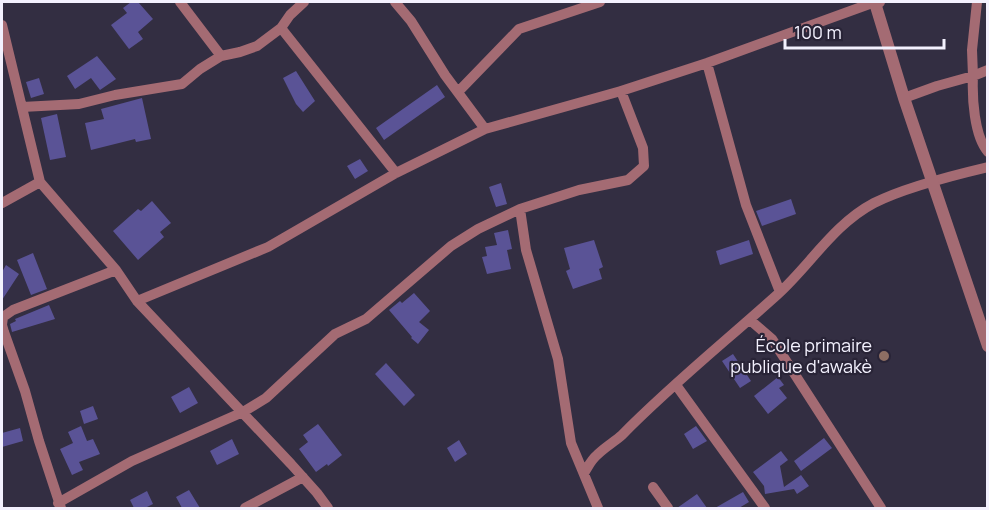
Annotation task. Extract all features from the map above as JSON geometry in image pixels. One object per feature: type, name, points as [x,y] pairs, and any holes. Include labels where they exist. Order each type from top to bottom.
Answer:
[{"type":"street","points":[[180,2],[221,56]]},
{"type":"street","points":[[22,107],[80,104],[115,95],[182,84],[221,56],[257,46],[281,28],[290,15],[304,2]]},
{"type":"street","points":[[395,2],[411,21],[485,129]]},
{"type":"street","points":[[402,2],[411,21]]},
{"type":"street","points":[[458,92],[519,29],[600,2]]},
{"type":"street","points":[[137,301],[268,247],[396,173],[485,129],[621,91],[707,63],[876,2],[904,98],[987,346]]},
{"type":"street","points":[[977,2],[972,50],[972,92],[978,133],[987,152]]},
{"type":"street","points":[[2,25],[40,182],[116,270],[137,301],[303,477],[328,508]]},
{"type":"street","points":[[281,28],[396,173]]},
{"type":"street","points":[[707,63],[746,205],[780,292]]},
{"type":"street","points":[[904,98],[987,70]]},
{"type":"street","points":[[116,270],[13,310],[3,317],[4,332],[25,391],[60,506],[132,461],[243,412],[285,382],[335,334],[372,314],[451,246],[478,229],[520,209],[579,190],[628,180],[640,172],[644,166],[642,148],[621,91]]},
{"type":"street","points":[[584,473],[596,456],[750,320],[780,292],[823,244],[862,211],[884,199],[987,167]]},
{"type":"street","points":[[2,203],[40,182]]},
{"type":"street","points":[[520,209],[526,250],[558,358],[572,442],[598,508]]},
{"type":"street","points":[[750,320],[772,339],[881,508]]},
{"type":"street","points":[[676,385],[765,508]]},
{"type":"street","points":[[245,508],[303,477]]},
{"type":"street","points":[[653,487],[668,508]]},
{"type":"building","points":[[131,2],[138,2],[153,19],[138,32],[143,39],[129,49],[111,25],[127,13],[123,8]]},
{"type":"building","points":[[97,56],[116,79],[100,90],[91,78],[75,89],[67,76]]},
{"type":"building","points":[[296,71],[315,101],[303,112],[296,104],[283,78]]},
{"type":"building","points":[[39,78],[44,94],[31,98],[26,82]]},
{"type":"building","points":[[437,85],[445,97],[384,140],[376,128]]},
{"type":"building","points":[[142,98],[151,139],[136,142],[135,139],[91,150],[85,123],[104,119],[101,109]]},
{"type":"building","points":[[57,114],[66,157],[50,160],[41,118]]},
{"type":"building","points":[[360,159],[368,171],[355,179],[347,166]]},
{"type":"building","points":[[501,183],[507,204],[496,207],[489,187]]},
{"type":"building","points":[[791,199],[796,214],[762,226],[756,211]]},
{"type":"building","points":[[152,201],[171,223],[160,232],[164,237],[138,260],[113,231],[138,209],[141,211]]},
{"type":"building","points":[[508,230],[512,249],[507,250],[511,269],[487,274],[482,257],[487,256],[485,247],[497,245],[494,233]]},
{"type":"building","points":[[594,240],[603,267],[599,269],[602,279],[573,289],[566,271],[570,269],[564,248]]},
{"type":"building","points":[[749,240],[753,254],[720,265],[716,251]]},
{"type":"building","points":[[33,253],[47,289],[31,295],[17,260]]},
{"type":"building","points":[[6,265],[19,274],[2,300],[2,272]]},
{"type":"building","points":[[414,293],[430,311],[419,322],[429,330],[418,344],[389,310]]},
{"type":"building","points":[[49,305],[55,319],[12,332],[10,324],[16,321],[15,319]]},
{"type":"building","points":[[733,354],[751,381],[740,388],[722,361]]},
{"type":"building","points":[[386,363],[415,395],[404,406],[375,374]]},
{"type":"building","points":[[778,377],[784,385],[779,388],[787,398],[768,414],[754,396]]},
{"type":"building","points":[[189,387],[198,403],[180,413],[171,397]]},
{"type":"building","points":[[93,406],[98,419],[84,424],[80,411]]},
{"type":"building","points":[[318,424],[342,455],[316,472],[299,449],[308,442],[303,435]]},
{"type":"building","points":[[81,426],[87,441],[93,439],[100,454],[79,462],[83,470],[72,475],[60,449],[73,443],[68,432]]},
{"type":"building","points":[[696,426],[707,441],[693,449],[684,434]]},
{"type":"building","points":[[20,428],[23,441],[2,447],[2,433]]},
{"type":"building","points":[[824,438],[832,448],[801,471],[794,461]]},
{"type":"building","points":[[232,439],[239,454],[217,465],[210,451]]},
{"type":"building","points":[[459,440],[467,454],[455,462],[447,448]]},
{"type":"building","points":[[781,451],[788,460],[780,466],[784,487],[801,475],[809,486],[797,494],[794,489],[765,494],[764,486],[753,472]]},
{"type":"building","points":[[189,490],[200,508],[182,508],[176,497]]},
{"type":"building","points":[[147,491],[153,504],[145,508],[134,508],[130,500]]},
{"type":"building","points":[[743,492],[749,502],[739,508],[715,508]]},
{"type":"building","points":[[697,494],[707,508],[677,508]]},
{"type":"place","name":"École primaire publique d'awakè","points":[[884,356]]}]
